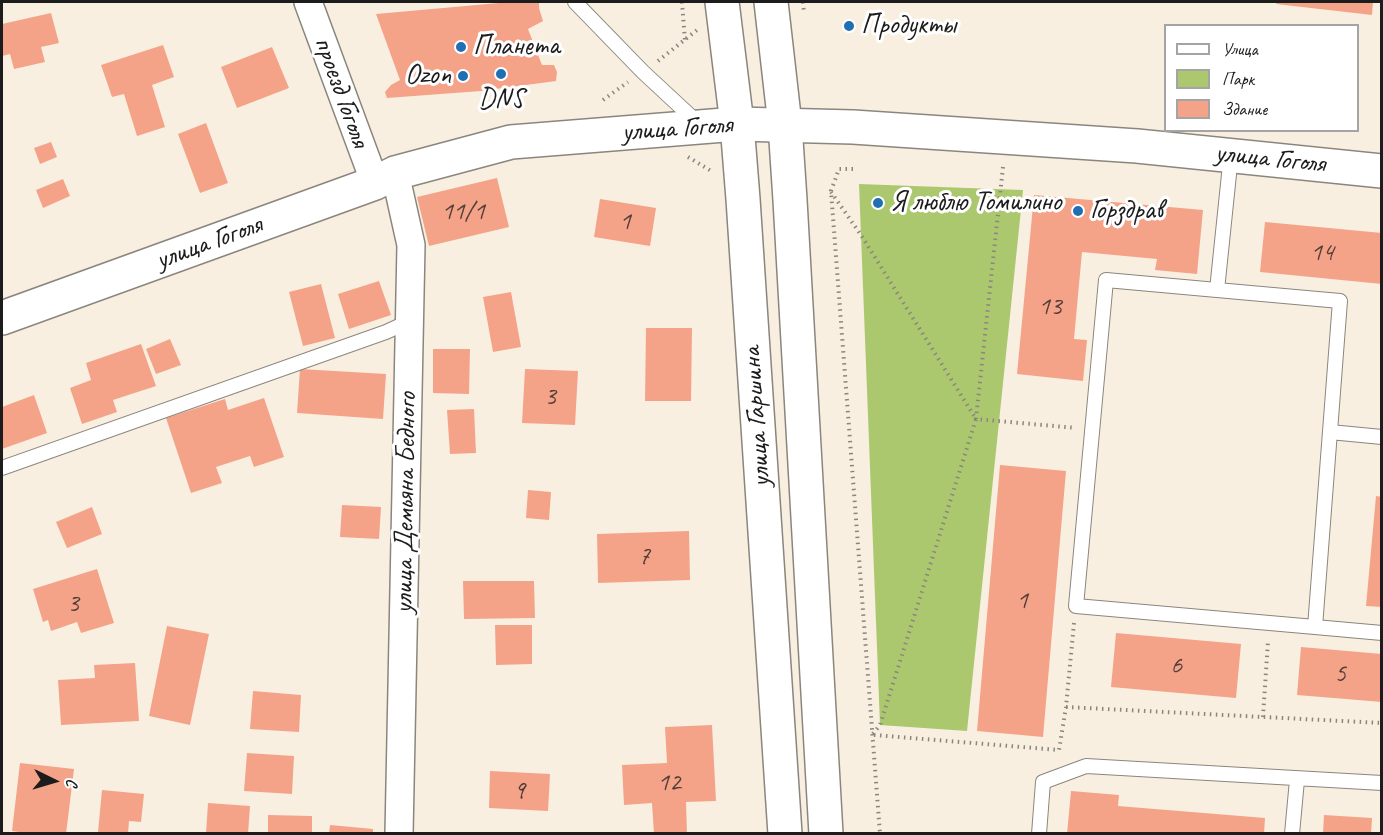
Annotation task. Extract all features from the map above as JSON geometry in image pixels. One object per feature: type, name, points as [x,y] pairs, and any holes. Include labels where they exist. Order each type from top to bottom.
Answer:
[{"type":"main road","name":"улица Гаршина","points":[[722,2],[737,124],[785,834]]},
{"type":"main road","name":"улица Гаршина","points":[[771,2],[785,125],[826,834]]},
{"type":"main road","name":"улица Гоголя","points":[[2,318],[385,178],[511,142],[737,124],[853,127],[1125,145],[1382,171]]},
{"type":"street","name":"проезд Гоголя","points":[[308,2],[385,178]]},
{"type":"street","name":"улица Демьяна Бедного","points":[[385,178],[411,245],[399,834]]},
{"type":"lane","points":[[574,2],[643,72],[702,127]]},
{"type":"lane","points":[[1216,290],[1231,155]]},
{"type":"lane","points":[[1315,627],[1340,301],[1106,280],[1076,606],[1382,633]]},
{"type":"lane","points":[[2,468],[386,332],[410,321]]},
{"type":"lane","points":[[1330,432],[1382,437]]},
{"type":"lane","points":[[1039,834],[1042,782],[1086,766],[1297,780],[1382,783]]},
{"type":"lane","points":[[1292,834],[1297,780]]},
{"type":"path","points":[[682,2],[685,41]]},
{"type":"path","points":[[873,735],[880,725],[976,419],[1003,167]]},
{"type":"path","points":[[853,169],[839,169],[831,191],[880,834]]},
{"type":"path","points":[[831,191],[976,419]]},
{"type":"path","points":[[976,419],[1092,429]]},
{"type":"path","points":[[873,735],[1059,750],[1066,707],[1076,606]]},
{"type":"path","points":[[1263,717],[1269,623]]},
{"type":"path","points":[[1066,707],[1382,723]]},
{"type":"green space","points":[[859,184],[1023,190],[967,731],[880,725]]},
{"type":"building","name":"Планета","points":[[510,2],[539,2],[543,21],[528,29],[542,65],[554,65],[557,72],[556,81],[481,91],[387,98],[385,92],[400,80],[376,14]]},
{"type":"building","points":[[1277,2],[1373,2],[1372,15],[1276,4]]},
{"type":"building","points":[[51,13],[59,43],[41,47],[45,62],[14,69],[10,54],[2,56],[2,24]]},
{"type":"building","points":[[163,45],[174,77],[152,85],[165,127],[137,136],[124,94],[112,97],[101,65]]},
{"type":"building","points":[[272,47],[289,88],[237,108],[221,67]]},
{"type":"building","points":[[206,123],[228,183],[200,193],[178,134]]},
{"type":"building","points":[[51,142],[57,157],[40,164],[34,148]]},
{"type":"building","points":[[497,178],[509,227],[429,246],[417,197]]},
{"type":"building","points":[[63,179],[70,196],[43,208],[36,190]]},
{"type":"building","points":[[1034,195],[1203,210],[1197,274],[1155,270],[1157,259],[1082,252],[1074,339],[1087,340],[1083,381],[1017,374]]},
{"type":"building","points":[[600,199],[656,208],[650,246],[594,237]]},
{"type":"building","points":[[1265,222],[1382,233],[1382,284],[1260,272]]},
{"type":"building","points":[[379,281],[391,315],[349,329],[338,294]]},
{"type":"building","points":[[321,284],[335,338],[303,346],[289,292]]},
{"type":"building","points":[[511,292],[521,347],[493,352],[483,297]]},
{"type":"building","points":[[646,328],[692,328],[691,401],[645,401]]},
{"type":"building","points":[[170,339],[181,365],[156,374],[146,349]]},
{"type":"building","points":[[141,344],[156,386],[113,400],[117,412],[82,424],[70,388],[91,380],[86,363]]},
{"type":"building","points":[[433,349],[470,349],[469,394],[433,393]]},
{"type":"building","points":[[300,369],[386,374],[383,419],[297,413]]},
{"type":"building","points":[[525,369],[578,371],[575,425],[522,423]]},
{"type":"building","points":[[34,395],[47,433],[2,449],[2,407]]},
{"type":"building","points":[[264,398],[284,457],[254,467],[250,456],[216,467],[222,483],[191,493],[166,418],[225,399],[228,410]]},
{"type":"building","points":[[474,409],[476,453],[450,454],[447,410]]},
{"type":"building","points":[[1000,465],[1066,471],[1043,737],[977,731]]},
{"type":"building","points":[[528,490],[551,492],[549,520],[526,518]]},
{"type":"building","points":[[1376,496],[1382,497],[1382,607],[1366,606]]},
{"type":"building","points":[[342,505],[381,507],[379,539],[340,537]]},
{"type":"building","points":[[92,507],[102,534],[67,548],[56,522]]},
{"type":"building","points":[[689,531],[690,580],[598,583],[597,534]]},
{"type":"building","points":[[97,569],[114,623],[81,633],[77,622],[51,631],[48,620],[43,622],[33,589]]},
{"type":"building","points":[[463,581],[534,581],[535,618],[464,619]]},
{"type":"building","points":[[495,625],[532,625],[532,664],[496,665]]},
{"type":"building","points":[[167,626],[209,634],[190,725],[149,716]]},
{"type":"building","points":[[1116,633],[1241,644],[1236,698],[1111,687]]},
{"type":"building","points":[[1301,647],[1382,654],[1382,702],[1297,695]]},
{"type":"building","points":[[135,663],[139,721],[61,725],[58,680],[95,678],[94,665]]},
{"type":"building","points":[[253,691],[301,695],[299,732],[250,729]]},
{"type":"building","points":[[712,725],[716,801],[686,802],[687,834],[654,834],[652,803],[624,805],[622,765],[667,763],[665,727]]},
{"type":"building","points":[[247,753],[294,756],[292,794],[244,791]]},
{"type":"building","points":[[20,763],[74,769],[66,834],[33,834],[12,831]]},
{"type":"building","points":[[490,771],[550,774],[548,811],[489,808]]},
{"type":"building","points":[[102,790],[144,794],[141,822],[129,821],[128,834],[98,832]]},
{"type":"building","points":[[1071,791],[1119,795],[1118,806],[1265,818],[1264,834],[1067,834]]},
{"type":"building","points":[[208,803],[250,806],[248,834],[206,834]]},
{"type":"building","points":[[268,815],[312,816],[312,834],[268,834]]},
{"type":"building","points":[[1324,815],[1372,818],[1371,834],[1323,834]]},
{"type":"building","points":[[330,825],[373,829],[373,834],[329,834]]},
{"type":"place","name":"Продукты","points":[[849,26]]},
{"type":"place","name":"Планета","points":[[461,47]]},
{"type":"place","name":"DNS","points":[[501,74]]},
{"type":"place","name":"Ozon","points":[[463,76]]},
{"type":"place","name":"Я люблю Томилино","points":[[878,203]]},
{"type":"place","name":"Горздрав","points":[[1078,211]]}]
